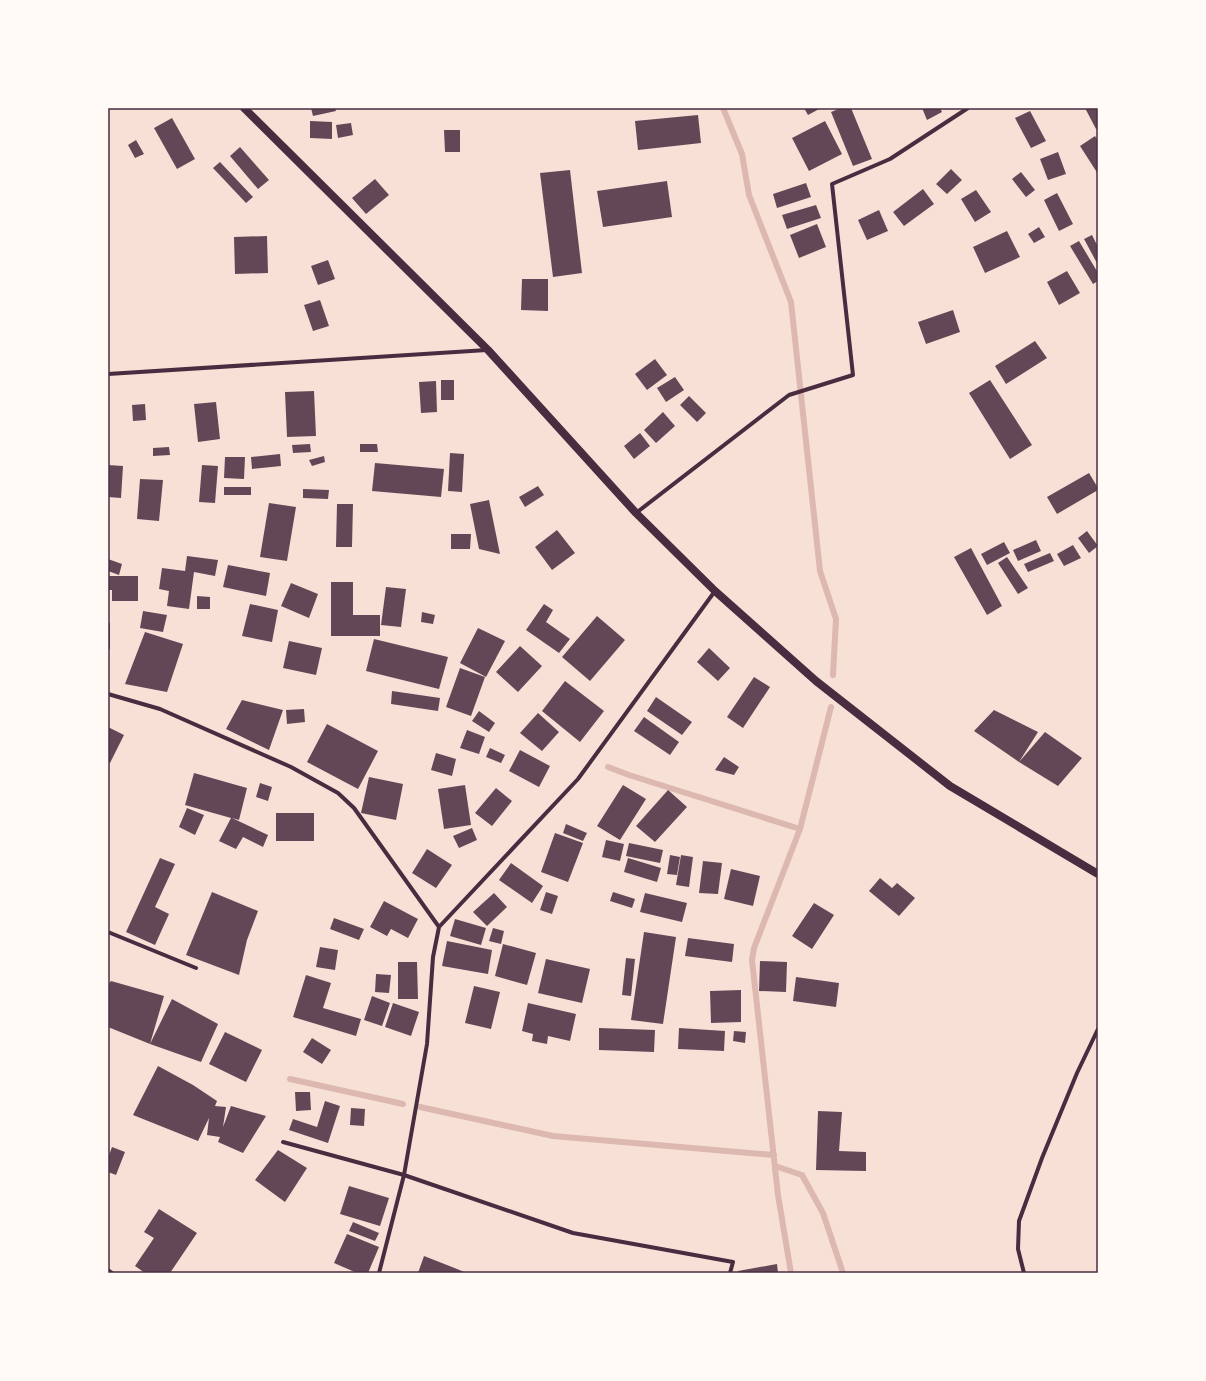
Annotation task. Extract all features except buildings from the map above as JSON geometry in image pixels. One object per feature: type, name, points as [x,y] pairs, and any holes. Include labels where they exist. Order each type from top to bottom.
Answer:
[{"type":"main road","points":[[244,108],[488,350],[636,513],[715,591],[816,681],[950,786],[1098,874]]},
{"type":"street","points":[[636,513],[789,395],[853,375],[832,184],[890,159],[968,108]]},
{"type":"street","points":[[108,374],[488,350]]},
{"type":"street","points":[[379,1273],[404,1175],[427,1044],[433,957],[439,927],[578,779],[715,591]]},
{"type":"street","points":[[108,694],[160,709],[291,767],[338,793],[354,808],[439,927]]},
{"type":"street","points":[[108,932],[196,968]]},
{"type":"street","points":[[1024,1273],[1018,1249],[1019,1221],[1077,1073],[1098,1029]]},
{"type":"street","points":[[283,1142],[404,1175],[573,1233],[733,1262],[730,1273]]},
{"type":"street","points":[[108,1270],[112,1273]]},
{"type":"waterway","points":[[723,108],[742,154],[749,195],[791,302],[820,571],[836,619],[833,675]]},
{"type":"waterway","points":[[791,1273],[778,1195],[752,960],[754,948],[800,829],[831,707]]},
{"type":"waterway","points":[[608,767],[800,829]]},
{"type":"waterway","points":[[290,1079],[403,1104]]},
{"type":"waterway","points":[[420,1107],[553,1136],[774,1155]]},
{"type":"waterway","points":[[775,1166],[802,1175],[823,1213],[843,1273]]}]
